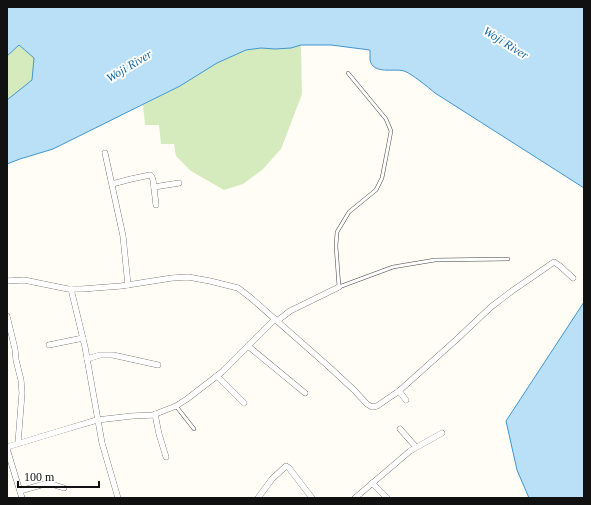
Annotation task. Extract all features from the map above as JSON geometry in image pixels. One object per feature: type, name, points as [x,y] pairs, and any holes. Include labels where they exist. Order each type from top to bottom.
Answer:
[{"type":"street","points":[[105,153],[123,236],[128,285]]},
{"type":"street","points":[[112,184],[150,176],[153,180],[156,205]]},
{"type":"street","points":[[154,187],[178,183]]},
{"type":"street","points":[[7,281],[24,280],[71,289],[82,289],[188,277],[210,280],[238,288],[327,365],[367,404],[372,407],[377,406],[399,391],[491,307],[554,262],[573,278]]},
{"type":"street","points":[[22,498],[7,448],[97,420],[155,414],[176,406],[188,399],[222,372],[276,320],[339,287]]},
{"type":"street","points":[[71,289],[83,338],[102,443],[118,498]]},
{"type":"street","points":[[7,316],[15,349],[16,360],[22,380],[18,444]]},
{"type":"street","points":[[49,345],[83,338]]},
{"type":"street","points":[[248,346],[305,393]]},
{"type":"street","points":[[87,359],[100,355],[112,355],[158,365]]},
{"type":"street","points":[[217,376],[244,403]]},
{"type":"street","points":[[399,391],[406,400]]},
{"type":"street","points":[[155,414],[166,457]]},
{"type":"street","points":[[400,430],[416,447]]},
{"type":"street","points":[[355,498],[410,451],[442,433]]},
{"type":"street","points":[[258,498],[272,479],[286,466],[312,498]]},
{"type":"street","points":[[20,491],[48,483],[64,488]]},
{"type":"street","points":[[372,483],[388,498]]},
{"type":"lane","points":[[348,73],[386,119],[390,130],[382,178],[376,190],[349,212],[337,232],[336,246],[339,287],[394,267],[435,260],[508,259]]},
{"type":"lane","points":[[176,406],[194,429]]},
{"type":"green space","points":[[19,45],[34,58],[32,80],[7,100],[7,56]]},
{"type":"green space","points":[[301,45],[302,94],[281,149],[262,170],[243,184],[224,190],[191,171],[176,156],[174,144],[161,144],[159,125],[145,125],[143,105],[180,86],[217,63],[246,50],[261,48],[291,48]]},
{"type":"water","name":"Woji River","points":[[7,7],[584,7],[584,188],[435,93],[407,72],[375,68],[370,60],[370,50],[331,45],[301,45],[291,48],[261,48],[246,50],[217,63],[180,86],[53,149],[7,164],[7,100],[32,80],[34,58],[19,45],[7,56]]},
{"type":"water","points":[[584,302],[584,498],[529,498],[517,470],[506,421]]}]
